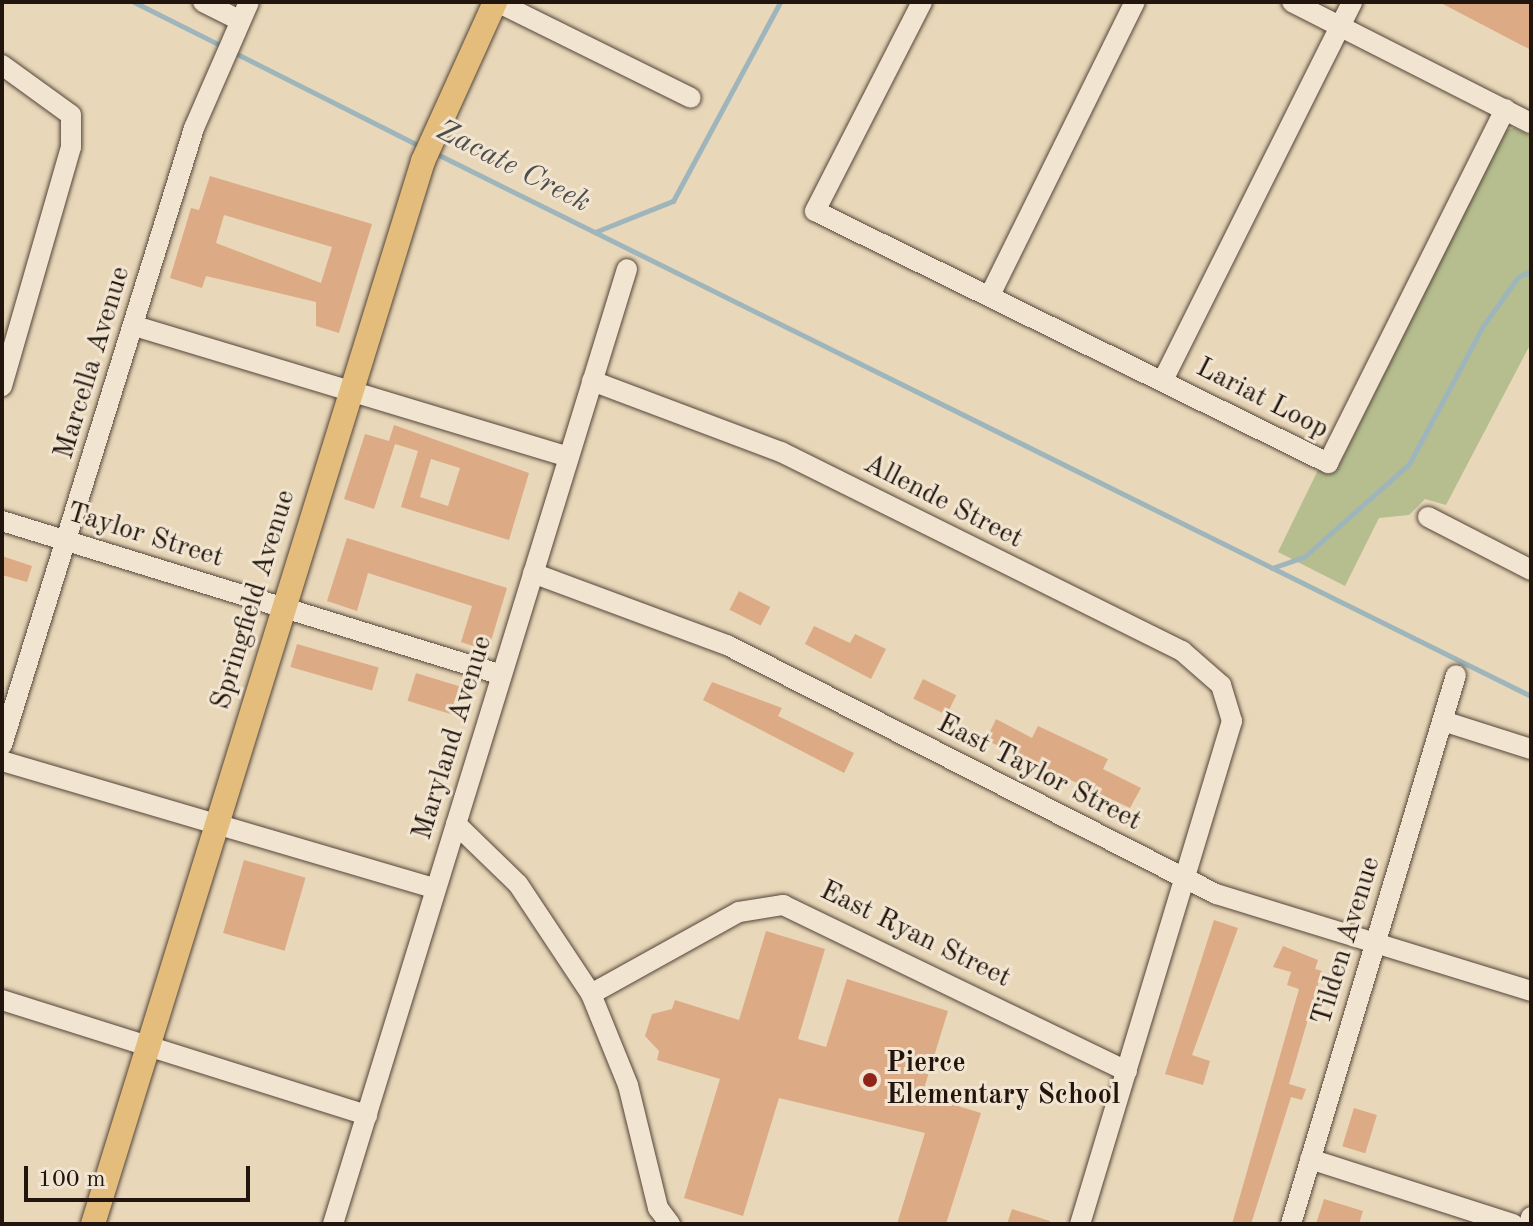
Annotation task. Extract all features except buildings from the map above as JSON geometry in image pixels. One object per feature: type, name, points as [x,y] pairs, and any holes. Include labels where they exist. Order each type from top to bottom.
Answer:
[{"type":"main road","name":"Springfield Avenue","points":[[93,1224],[423,161],[434,130],[496,2]]},
{"type":"street","points":[[203,2],[241,18]]},
{"type":"street","points":[[496,2],[691,98]]},
{"type":"street","name":"Lariat Loop","points":[[922,2],[815,211],[1328,463],[1505,109]]},
{"type":"street","points":[[990,295],[1135,2]]},
{"type":"street","points":[[1292,2],[1531,123]]},
{"type":"street","points":[[1163,380],[1352,2]]},
{"type":"street","name":"Marcella Avenue","points":[[2,745],[217,66],[241,18]]},
{"type":"street","points":[[2,65],[71,115],[71,147],[2,386]]},
{"type":"street","name":"Maryland Avenue","points":[[333,1224],[627,269]]},
{"type":"street","points":[[135,326],[351,388],[569,457]]},
{"type":"street","name":"Allende Street","points":[[592,381],[781,452],[1182,651],[1221,685],[1232,721],[1185,880]]},
{"type":"street","points":[[1428,517],[1530,566]]},
{"type":"street","name":"Taylor Street","points":[[2,521],[502,675]]},
{"type":"street","name":"East Taylor Street","points":[[533,573],[727,645],[1185,880],[1531,991]]},
{"type":"street","name":"Tilden Avenue","points":[[1291,1224],[1456,675]]},
{"type":"street","points":[[1443,721],[1531,749]]},
{"type":"street","points":[[2,761],[215,827],[436,889]]},
{"type":"street","points":[[456,824],[518,884],[591,994],[628,1085],[658,1208],[670,1224]]},
{"type":"street","points":[[1080,1224],[1185,880]]},
{"type":"street","name":"East Ryan Street","points":[[591,994],[739,912],[783,905],[1127,1071]]},
{"type":"street","points":[[2,1000],[367,1115]]},
{"type":"street","points":[[1310,1159],[1513,1224]]},
{"type":"street","points":[[1529,1224],[1531,1217]]},
{"type":"green space","points":[[1514,128],[1531,136],[1531,343],[1446,505],[1425,499],[1409,515],[1379,518],[1345,586],[1278,552],[1318,470],[1338,468],[1505,130]]},
{"type":"waterway","name":"Zacate Creek","points":[[134,2],[222,46]]},
{"type":"waterway","name":"Zacate Creek","points":[[595,232],[673,201],[780,2]]},
{"type":"waterway","name":"Zacate Creek","points":[[231,51],[422,147]]},
{"type":"waterway","points":[[435,153],[1531,696]]},
{"type":"waterway","points":[[1272,568],[1304,557],[1409,464],[1483,326],[1518,277],[1531,271]]},
{"type":"place","name":"Pierce Elementary School","points":[[870,1080]]}]
